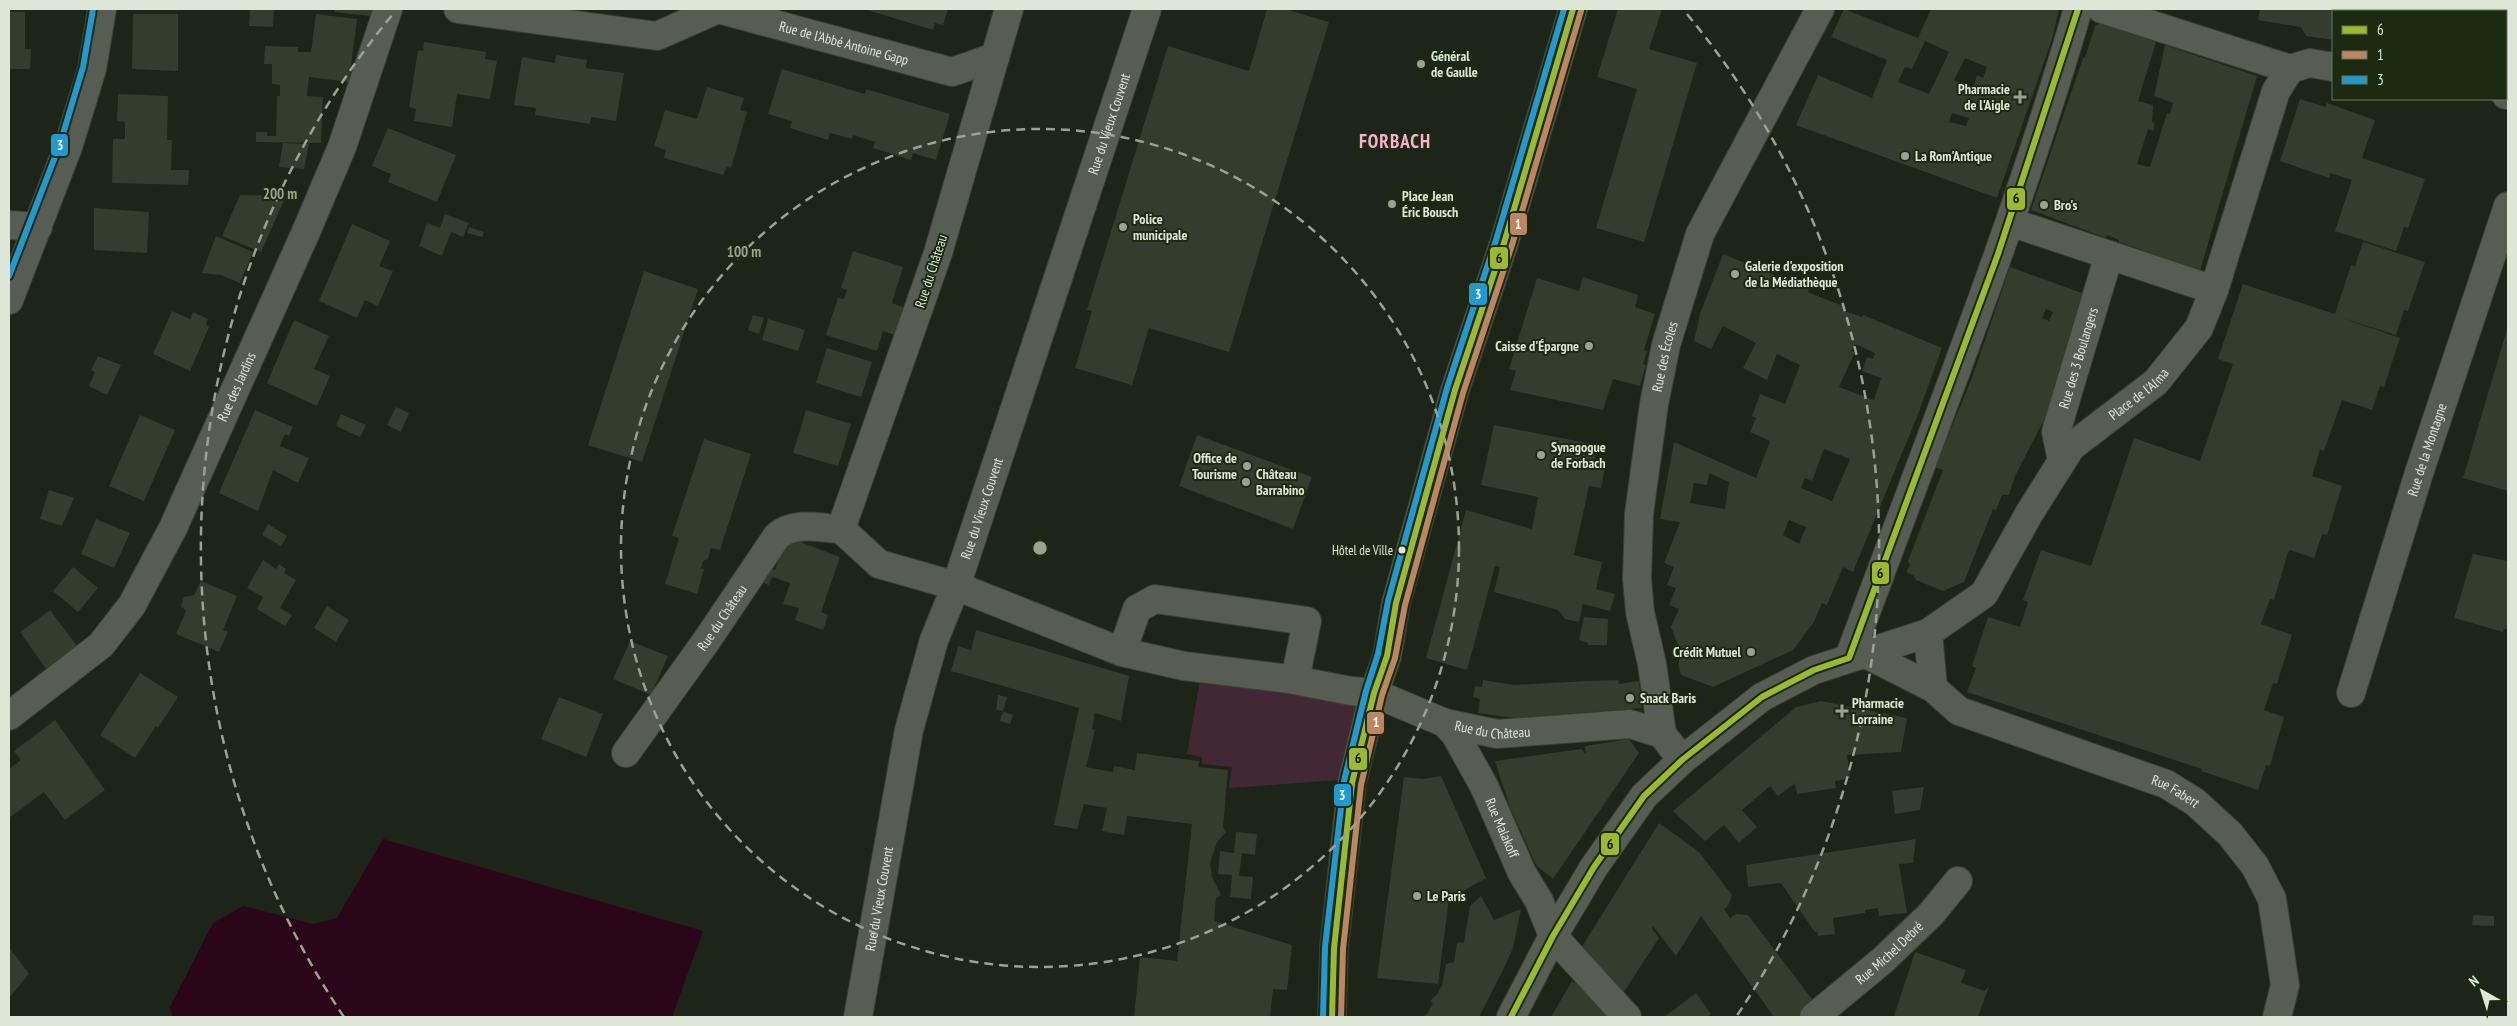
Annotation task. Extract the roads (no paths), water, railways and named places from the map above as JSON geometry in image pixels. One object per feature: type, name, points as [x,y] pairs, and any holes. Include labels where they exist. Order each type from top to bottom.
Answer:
[{"type":"main road","points":[[1332,1017],[1334,948],[1352,783],[1374,693],[1386,656],[1396,603],[1455,390],[1504,243],[1573,9]]},
{"type":"street","points":[[9,300],[68,147],[89,78],[102,9]]},
{"type":"street","name":"Rue des Jardins","points":[[9,716],[101,644],[136,596],[173,528],[342,147],[388,9]]},
{"type":"street","name":"Rue de l'Abbé Antoine Gapp","points":[[458,9],[657,36],[718,9],[952,72],[995,56]]},
{"type":"street","name":"Rue du Château","points":[[841,529],[938,253],[1009,9]]},
{"type":"street","name":"Rue du Vieux Couvent","points":[[858,1017],[909,730],[934,640],[956,586],[1147,9]]},
{"type":"street","name":"Rue des Écoles","points":[[1662,734],[1652,664],[1640,612],[1637,579],[1639,514],[1654,404],[1666,345],[1700,234],[1820,9]]},
{"type":"street","points":[[1857,656],[2010,222],[2054,91],[2078,9]]},
{"type":"street","points":[[2102,9],[2290,69],[2310,63],[2332,67]]},
{"type":"street","name":"Place de l'Alma","points":[[1512,1017],[1552,936],[1594,867],[1644,796],[1682,760],[1762,697],[1814,670],[1928,633],[1984,594],[2030,512],[2071,447],[2156,382],[2199,328],[2214,290],[2276,91],[2290,69]]},
{"type":"street","name":"Rue de la Montagne","points":[[2351,694],[2419,473],[2508,206]]},
{"type":"street","points":[[2010,222],[2214,290]]},
{"type":"street","points":[[9,225],[38,227]]},
{"type":"street","name":"Rue des 3 Boulangers","points":[[2062,460],[2056,432],[2108,255]]},
{"type":"street","name":"Rue du Château","points":[[626,753],[707,640],[777,536],[786,529],[796,526],[841,529],[879,564],[956,586],[1122,652],[1184,666],[1295,680],[1351,691],[1374,693],[1445,722],[1497,734],[1630,724],[1662,734]]},
{"type":"street","points":[[1122,652],[1137,609],[1155,599],[1307,621],[1295,680]]},
{"type":"street","points":[[1928,633],[1933,688]]},
{"type":"street","name":"Rue Fabert","points":[[1857,656],[1901,672],[1933,688],[1959,711],[2166,784],[2195,802],[2230,834],[2255,866],[2272,899],[2280,938],[2285,985],[2277,1017]]},
{"type":"street","name":"Rue Malakoff","points":[[1445,722],[1455,734],[1484,786],[1522,873],[1539,901],[1552,936]]},
{"type":"street","points":[[1662,734],[1682,760]]},
{"type":"street","name":"Rue Michel Debré","points":[[1814,1017],[1883,960],[1931,914],[1958,881]]},
{"type":"street","points":[[1552,936],[1627,1017]]},
{"type":"place","name":"Général de Gaulle","points":[[1421,64]]},
{"type":"place","name":"Pharmacie de l'Aigle","points":[[2020,97]]},
{"type":"place","name":"La Rom'Antique","points":[[1905,156]]},
{"type":"place","name":"Place Jean Éric Bousch","points":[[1392,204]]},
{"type":"place","name":"Bro's","points":[[2044,205]]},
{"type":"place","name":"Police municipale","points":[[1123,227]]},
{"type":"place","name":"Galerie d'exposition de la Médiathèque","points":[[1735,274]]},
{"type":"place","name":"Caisse d'Épargne","points":[[1589,346]]},
{"type":"place","name":"Synagogue de Forbach","points":[[1541,455]]},
{"type":"place","name":"Office de Tourisme","points":[[1247,466]]},
{"type":"place","name":"Château Barrabino","points":[[1246,482]]},
{"type":"place","name":"Hôtel de Ville","points":[[1402,550]]},
{"type":"place","name":"Crédit Mutuel","points":[[1751,652]]},
{"type":"place","name":"Snack Baris","points":[[1630,698]]},
{"type":"place","name":"Pharmacie Lorraine","points":[[1842,711]]},
{"type":"place","name":"Le Paris","points":[[1417,896]]},
{"type":"district","name":"FORBACH","points":[[1395,141]]}]
